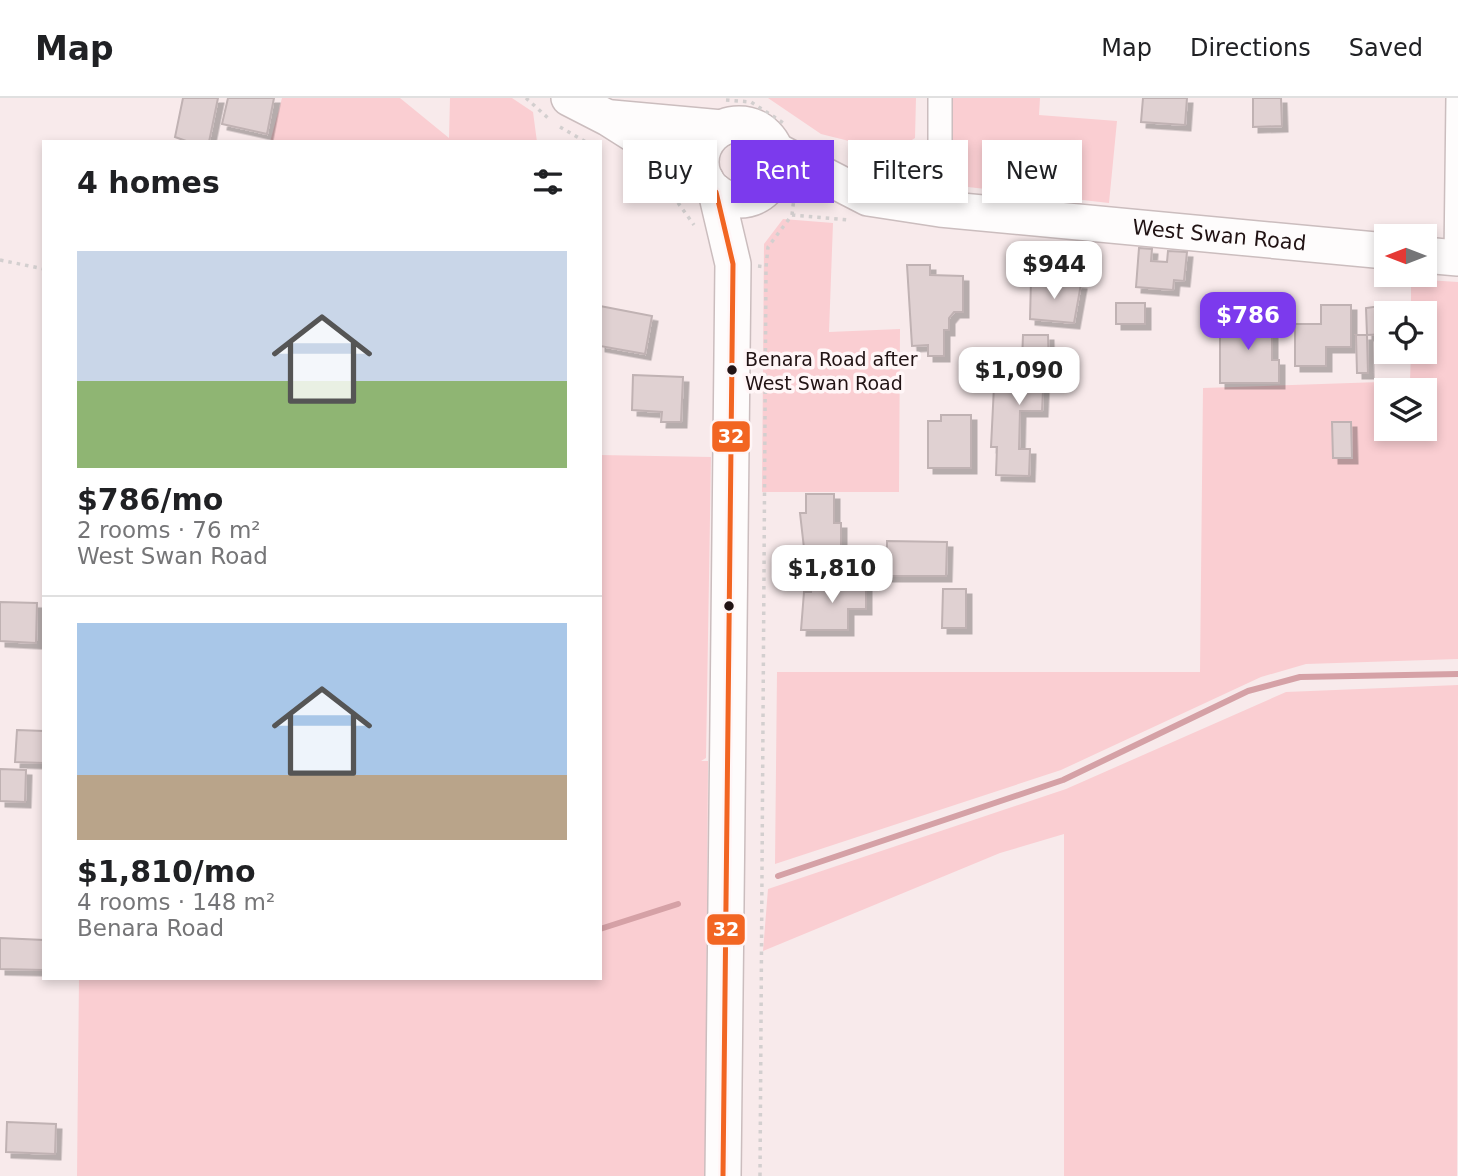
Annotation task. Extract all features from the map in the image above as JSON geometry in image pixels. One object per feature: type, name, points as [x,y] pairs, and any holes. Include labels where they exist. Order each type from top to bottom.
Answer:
[{"type":"main road","points":[[569,98],[608,118],[641,140]]},
{"type":"main road","points":[[608,118],[722,128],[739,124],[756,128],[769,140]]},
{"type":"main road","points":[[710,140],[722,128]]},
{"type":"main road","name":"West Swan Road","points":[[834,182],[867,198],[940,209],[1374,250]]},
{"type":"main road","name":"West Swan Road","points":[[834,189],[845,188]]},
{"type":"main road","points":[[716,203],[733,260],[723,1176]]},
{"type":"main road","points":[[733,260],[757,203]]},
{"type":"street","points":[[940,98],[940,209]]},
{"type":"street","points":[[1446,257],[1458,98]]},
{"type":"path","points":[[0,260],[42,269]]},
{"type":"path","points":[[760,1176],[766,267]]},
{"type":"shaded area","points":[[282,98],[400,98],[449,138],[450,98],[512,98],[533,112],[537,140],[271,140]]},
{"type":"shaded area","points":[[768,98],[916,98],[915,138],[912,140],[848,141],[821,134]]},
{"type":"shaded area","points":[[950,98],[1040,98],[1039,115],[1117,121],[1109,203],[1082,200],[1082,140],[982,140],[982,189],[968,187],[968,140],[951,140]]},
{"type":"shaded area","points":[[783,219],[833,223],[829,332],[900,329],[899,492],[762,492],[764,244]]},
{"type":"shaded area","points":[[1437,281],[1458,282],[1458,659],[1306,664],[1261,677],[1061,770],[775,864],[777,672],[1200,672],[1203,388],[1374,382],[1374,441],[1437,441],[1437,378],[1410,378],[1411,364],[1437,364],[1437,301],[1411,301],[1411,287],[1437,287]]},
{"type":"shaded area","points":[[602,455],[711,457],[706,758],[701,761],[708,761],[705,1176],[77,1176],[79,980],[602,980]]},
{"type":"shaded area","points":[[1458,685],[1457,1176],[1064,1176],[1064,834],[1000,853],[763,951],[768,889],[1066,789],[1286,692]]},
{"type":"building","points":[[183,98],[218,98],[209,140],[183,140],[175,137]]},
{"type":"building","points":[[228,98],[274,98],[267,134],[222,124]]},
{"type":"building","points":[[1143,98],[1187,98],[1185,125],[1141,122]]},
{"type":"building","points":[[1253,98],[1281,98],[1282,126],[1253,127]]},
{"type":"building","points":[[1139,248],[1152,249],[1151,261],[1167,262],[1168,251],[1187,252],[1184,281],[1174,280],[1173,290],[1136,287]]},
{"type":"building","points":[[907,265],[930,265],[930,275],[963,276],[963,312],[954,312],[949,318],[949,330],[944,330],[944,356],[928,356],[928,345],[912,346]]},
{"type":"building","points":[[1031,279],[1081,284],[1074,323],[1030,319]]},
{"type":"building","points":[[1116,303],[1145,303],[1145,324],[1116,324]]},
{"type":"building","points":[[1321,305],[1351,305],[1351,347],[1326,347],[1326,366],[1295,366],[1295,324],[1321,324]]},
{"type":"building","points":[[602,306],[652,316],[645,354],[602,346]]},
{"type":"building","points":[[1374,307],[1374,335],[1367,335],[1366,308]]},
{"type":"building","points":[[1246,315],[1272,318],[1272,360],[1279,360],[1279,383],[1220,383],[1220,323],[1246,323]]},
{"type":"building","points":[[1023,335],[1048,335],[1049,370],[1044,370],[1042,411],[1020,411],[1019,449],[1030,449],[1029,476],[996,475],[997,447],[991,447],[994,386],[1021,387]]},
{"type":"building","points":[[1356,335],[1367,335],[1368,373],[1357,373]]},
{"type":"building","points":[[633,375],[683,377],[681,422],[661,422],[662,412],[632,410]]},
{"type":"building","points":[[941,415],[971,415],[971,468],[928,468],[928,421],[941,421]]},
{"type":"building","points":[[1332,422],[1351,422],[1352,458],[1333,458]]},
{"type":"building","points":[[806,494],[834,494],[834,523],[841,523],[841,554],[805,557],[800,513],[806,513]]},
{"type":"building","points":[[887,541],[947,542],[946,576],[887,576]]},
{"type":"building","points":[[811,583],[866,583],[866,609],[848,609],[848,630],[801,630],[804,592],[811,592]]},
{"type":"building","points":[[943,589],[966,589],[966,628],[942,628]]},
{"type":"building","points":[[0,602],[37,603],[36,643],[0,641]]},
{"type":"building","points":[[17,730],[42,731],[42,763],[15,762]]},
{"type":"building","points":[[0,769],[26,770],[25,802],[0,801]]},
{"type":"building","points":[[0,938],[42,940],[42,970],[0,969]]},
{"type":"building","points":[[7,1122],[56,1124],[55,1154],[6,1152]]},
{"type":"waterway","points":[[778,876],[1063,780],[1248,691],[1300,677],[1458,674]]},
{"type":"waterway","points":[[602,928],[678,904]]},
{"type":"transit line","name":"32","points":[[717,196],[733,264],[723,1176]]},
{"type":"place","name":"Benara Road after West Swan Road","points":[[732,370]]}]
